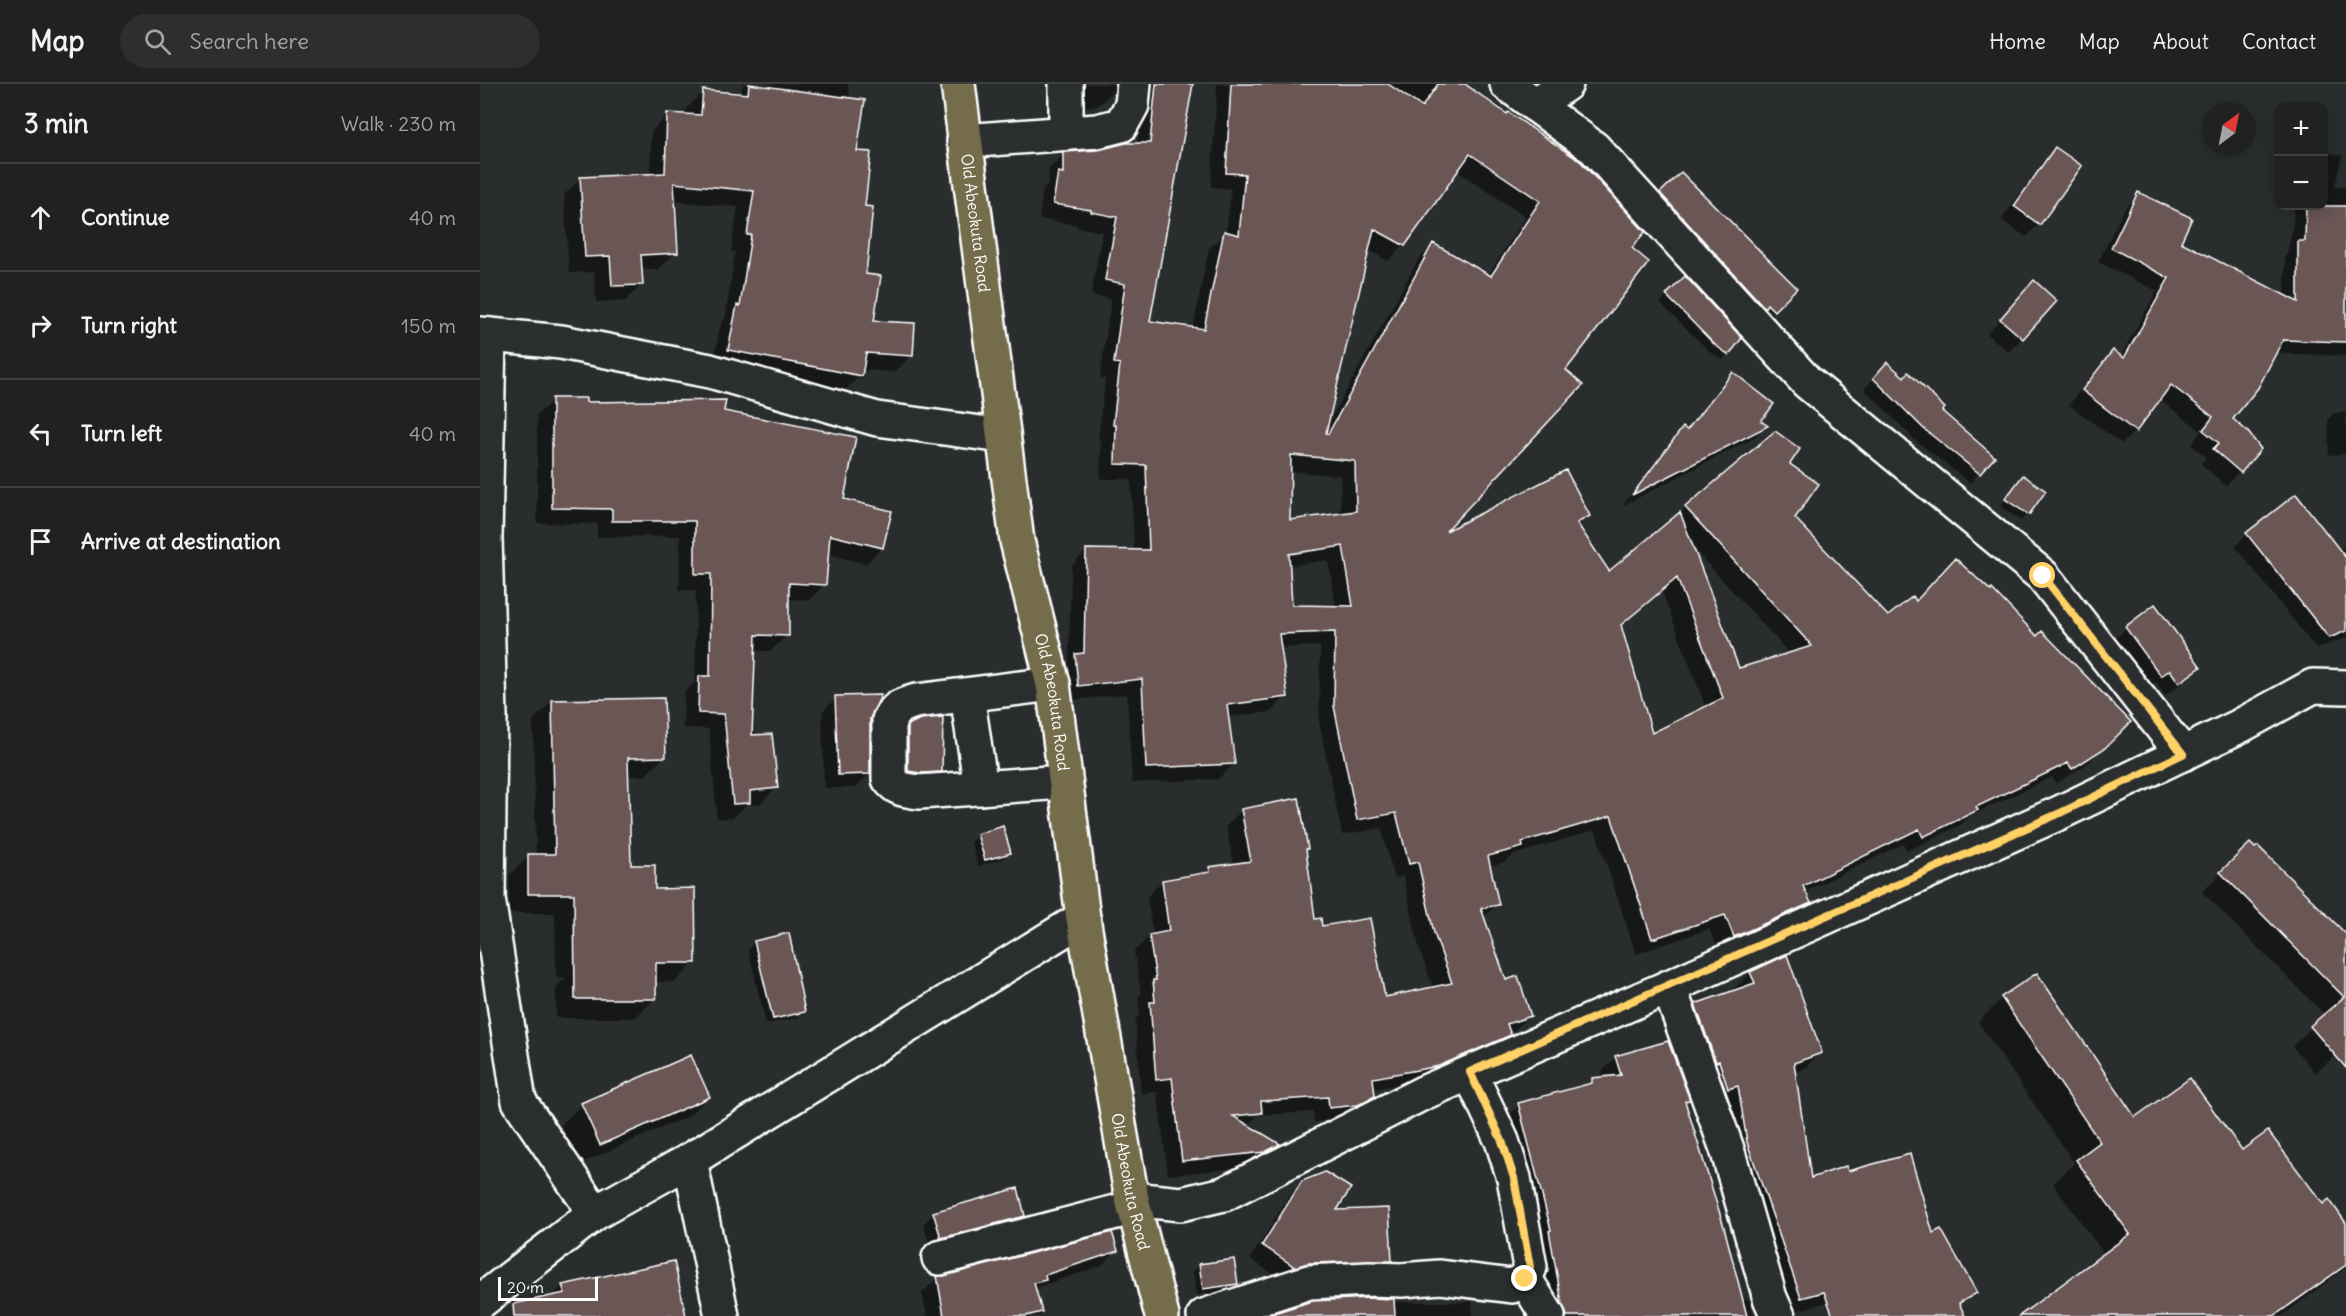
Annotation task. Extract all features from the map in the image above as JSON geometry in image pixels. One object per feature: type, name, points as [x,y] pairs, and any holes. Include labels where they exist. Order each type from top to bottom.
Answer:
[{"type":"highway","name":"Old Abeokuta Road","points":[[958,84],[1017,541],[1053,684],[1083,918],[1133,1203],[1162,1316]]},
{"type":"street","points":[[1066,84],[1066,133]]},
{"type":"street","points":[[964,141],[1097,131],[1121,124],[1132,105],[1134,84]]},
{"type":"street","points":[[1507,84],[1594,148],[1807,382],[2043,576],[2183,754]]},
{"type":"street","points":[[1535,105],[1566,84]]},
{"type":"street","points":[[595,1213],[519,1101],[488,898],[490,716],[485,538],[485,335],[561,342],[699,369],[877,419],[1003,436]]},
{"type":"street","points":[[1053,684],[916,701],[899,706],[892,712],[889,720],[889,779],[901,790],[919,792],[1065,782]]},
{"type":"street","points":[[939,1258],[1133,1203],[1181,1204],[1224,1194],[1423,1093],[1669,987],[2058,814],[2240,726],[2313,686],[2346,687]]},
{"type":"street","points":[[967,695],[981,788]]},
{"type":"street","points":[[480,1302],[595,1213],[690,1160],[1083,918]]},
{"type":"street","points":[[1669,987],[1726,1149],[1770,1298],[1778,1316]]},
{"type":"street","points":[[1204,1316],[1309,1282],[1440,1277],[1512,1286],[1525,1279],[1530,1267],[1514,1178],[1502,1141],[1470,1072]]},
{"type":"street","points":[[690,1160],[722,1316]]},
{"type":"street","points":[[1525,1279],[1548,1316]]},
{"type":"building","points":[[749,84],[865,100],[857,151],[871,152],[865,206],[873,207],[866,274],[881,276],[874,321],[915,323],[913,356],[866,353],[862,376],[728,350],[737,305],[740,306],[751,235],[747,235],[754,191],[674,183],[678,253],[641,255],[643,285],[612,286],[610,256],[585,257],[580,177],[665,173],[667,113],[701,115],[703,90],[748,94]]},
{"type":"building","points":[[1156,84],[1193,84],[1150,321],[1204,329],[1224,231],[1239,235],[1245,174],[1226,173],[1231,84],[1388,84],[1422,107],[1438,84],[1465,84],[1581,162],[1645,232],[1632,248],[1649,262],[1566,370],[1583,385],[1446,531],[1566,470],[1590,516],[1577,523],[1609,571],[1680,512],[1739,668],[1812,646],[1685,507],[1775,431],[1800,449],[1790,464],[1819,484],[1795,518],[1888,616],[1913,596],[1916,601],[1955,558],[1991,591],[1992,589],[2037,636],[2042,631],[2131,722],[2105,748],[2072,769],[2068,763],[1976,807],[1978,810],[1923,837],[1919,829],[1803,886],[1811,903],[1734,937],[1725,915],[1652,939],[1611,816],[1522,842],[1523,847],[1488,856],[1499,905],[1481,908],[1506,980],[1518,976],[1531,1016],[1507,1024],[1511,1035],[1439,1066],[1373,1078],[1375,1096],[1358,1105],[1329,1108],[1328,1097],[1261,1101],[1262,1113],[1233,1116],[1280,1144],[1265,1152],[1182,1161],[1172,1078],[1156,1080],[1150,1002],[1155,1002],[1153,980],[1156,980],[1149,935],[1169,931],[1162,880],[1210,872],[1209,867],[1251,861],[1241,809],[1299,798],[1308,849],[1306,849],[1315,919],[1321,918],[1322,926],[1370,918],[1385,997],[1452,983],[1434,933],[1418,862],[1409,864],[1396,813],[1357,820],[1334,706],[1335,632],[1279,634],[1288,697],[1227,705],[1235,764],[1146,768],[1142,679],[1078,686],[1075,654],[1084,653],[1086,549],[1149,550],[1146,465],[1115,464],[1116,425],[1113,425],[1120,364],[1114,363],[1125,284],[1105,280],[1117,217],[1053,204],[1058,172],[1063,173],[1063,152],[1098,150],[1126,143],[1150,143]],"holes":[[[1470,154],[1540,201],[1491,276],[1433,243],[1328,434],[1326,433],[1374,229],[1405,246]],[[1291,455],[1355,461],[1356,511],[1290,520]],[[1343,546],[1353,606],[1292,605],[1289,554]],[[1677,578],[1723,698],[1652,733],[1621,625]]]},
{"type":"building","points":[[2055,147],[2082,166],[2040,225],[2014,206]]},
{"type":"building","points":[[1681,172],[1797,288],[1774,311],[1767,304],[1765,308],[1660,193]]},
{"type":"building","points":[[2138,192],[2192,218],[2181,242],[2298,302],[2298,241],[2305,241],[2306,210],[2328,210],[2328,206],[2346,206],[2346,342],[2283,340],[2258,388],[2233,419],[2248,432],[2261,449],[2241,473],[2213,449],[2219,443],[2203,430],[2213,417],[2171,385],[2136,432],[2082,390],[2113,350],[2124,358],[2169,278],[2111,248]]},
{"type":"building","points":[[1685,276],[1742,338],[1729,355],[1715,345],[1666,295]]},
{"type":"building","points":[[2034,280],[2057,301],[2023,339],[2000,319]]},
{"type":"building","points":[[1887,362],[1904,377],[1908,372],[1945,408],[1942,411],[1995,457],[1980,474],[1924,429],[1873,378]]},
{"type":"building","points":[[1733,372],[1774,404],[1761,421],[1768,426],[1632,495],[1683,427],[1687,430]]},
{"type":"building","points":[[552,398],[586,398],[586,402],[726,400],[724,411],[856,437],[844,499],[892,511],[883,548],[830,535],[826,585],[789,583],[789,636],[756,635],[752,735],[772,734],[778,788],[750,791],[750,803],[733,804],[724,714],[698,713],[699,676],[710,676],[711,574],[695,574],[695,521],[612,521],[612,509],[552,508]]},
{"type":"building","points":[[2023,475],[2046,491],[2029,515],[2005,499]]},
{"type":"building","points":[[2296,494],[2346,558],[2346,631],[2329,638],[2246,533]]},
{"type":"building","points":[[2155,604],[2201,667],[2179,683],[2170,670],[2161,676],[2125,627]]},
{"type":"building","points":[[881,695],[870,719],[870,774],[838,775],[835,696]]},
{"type":"building","points":[[664,698],[666,757],[628,758],[631,865],[655,865],[655,889],[695,888],[696,963],[656,963],[656,999],[575,999],[574,894],[528,894],[528,854],[555,854],[552,700]]},
{"type":"building","points":[[943,717],[942,772],[908,771],[908,725],[920,719]]},
{"type":"building","points":[[1003,826],[1011,853],[985,860],[977,834]]},
{"type":"building","points":[[2250,843],[2255,848],[2258,846],[2346,934],[2346,1068],[2310,1026],[2344,997],[2220,872]]},
{"type":"building","points":[[789,933],[805,1012],[773,1019],[754,941]]},
{"type":"building","points":[[1787,955],[1822,1053],[1794,1063],[1811,1178],[1846,1166],[1848,1171],[1910,1154],[1933,1233],[1941,1229],[1977,1293],[1959,1303],[1965,1316],[1833,1316],[1824,1292],[1801,1298],[1747,1142],[1738,1086],[1728,1089],[1695,1004],[1755,983],[1750,972]]},
{"type":"building","points":[[2037,973],[2135,1117],[2190,1078],[2242,1150],[2268,1131],[2323,1204],[2329,1199],[2346,1223],[2346,1265],[2274,1316],[2019,1316],[2130,1234],[2076,1160],[2100,1142],[2001,997]]},
{"type":"building","points":[[1668,1041],[1690,1100],[1685,1101],[1724,1227],[1747,1316],[1567,1316],[1562,1303],[1549,1231],[1551,1230],[1518,1103],[1592,1083],[1592,1078],[1621,1075],[1615,1056]]},
{"type":"building","points":[[691,1055],[710,1097],[600,1145],[581,1103]]},
{"type":"building","points":[[1325,1172],[1351,1188],[1337,1210],[1389,1208],[1392,1261],[1308,1263],[1295,1267],[1262,1245],[1302,1181]]},
{"type":"building","points":[[1018,1188],[1025,1216],[941,1238],[933,1212]]},
{"type":"building","points":[[1112,1232],[1118,1251],[1045,1275],[1046,1280],[1034,1283],[1042,1312],[1026,1316],[944,1316],[937,1276]]},
{"type":"building","points":[[1234,1259],[1238,1284],[1203,1289],[1199,1264]]},
{"type":"building","points":[[674,1261],[686,1316],[514,1316],[513,1304],[565,1293],[562,1285]]},
{"type":"building","points":[[1394,1299],[1395,1316],[1265,1316],[1312,1301]]},
{"type":"route","points":[[1525,1279],[1530,1267],[1514,1178],[1502,1141],[1470,1072],[1669,987],[2058,814],[2183,754],[2043,576]]}]
